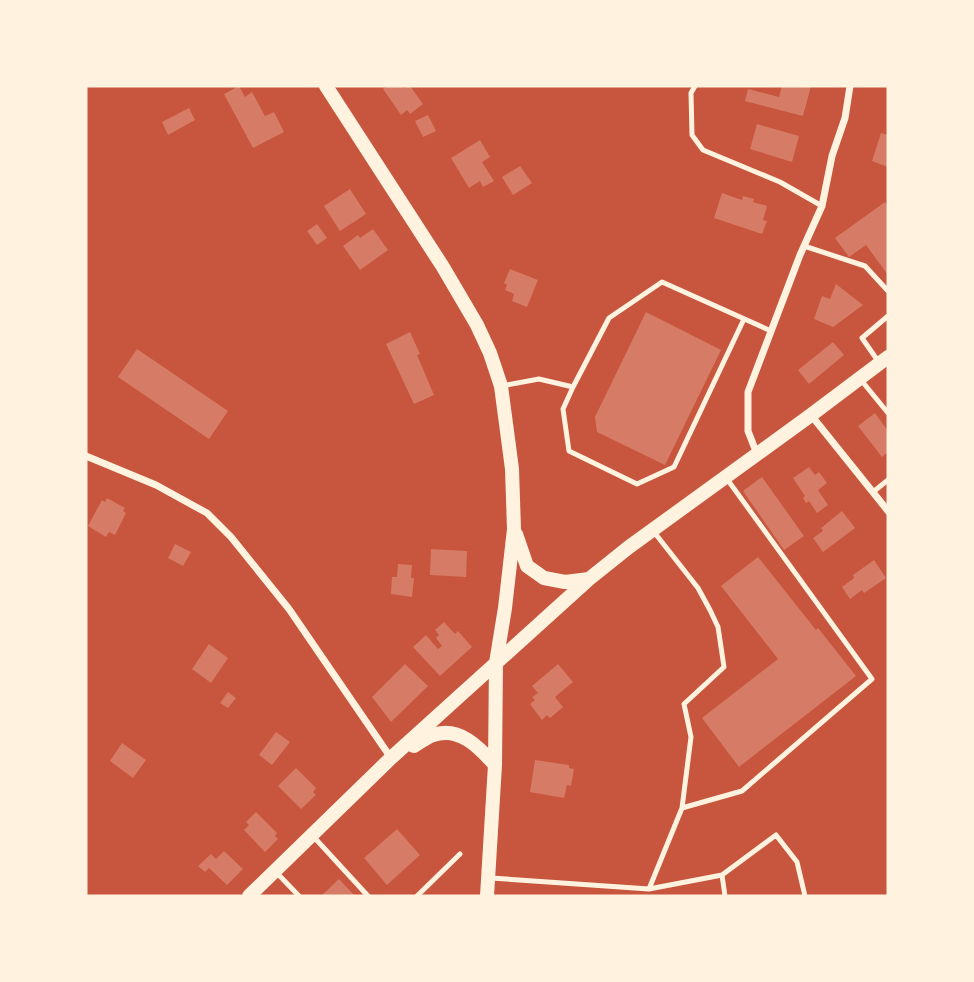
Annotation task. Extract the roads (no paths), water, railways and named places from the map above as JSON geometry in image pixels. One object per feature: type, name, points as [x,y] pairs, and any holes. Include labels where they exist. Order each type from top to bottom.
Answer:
[{"type":"main road","points":[[326,86],[443,267],[477,325],[501,386],[512,469],[514,529],[496,663],[495,765],[487,896]]},
{"type":"main road","points":[[249,896],[391,758],[589,579],[884,360]]},
{"type":"main road","points":[[514,529],[527,565],[544,578],[565,582],[589,579]]},
{"type":"main road","points":[[391,758],[435,734],[455,734],[468,739],[495,765]]},
{"type":"street","points":[[757,454],[748,431],[748,392],[822,206],[832,156],[845,118],[850,86]]},
{"type":"street","points":[[811,415],[888,511]]},
{"type":"street","points":[[87,458],[156,485],[206,513],[231,537],[289,609],[391,758]]},
{"type":"lane","points":[[695,86],[691,93],[692,135],[703,150],[780,181],[822,206]]},
{"type":"lane","points":[[804,246],[865,266],[888,291]]},
{"type":"lane","points":[[744,319],[674,467],[637,484],[569,452],[563,409],[609,318],[662,282],[771,331]]},
{"type":"lane","points":[[884,360],[862,338],[888,316]]},
{"type":"lane","points":[[501,386],[540,379],[573,387]]},
{"type":"lane","points":[[860,379],[888,413]]},
{"type":"lane","points":[[682,808],[742,791],[872,679],[726,477]]},
{"type":"lane","points":[[873,492],[888,480]]},
{"type":"lane","points":[[649,889],[682,808],[691,737],[684,704],[724,667],[718,627],[698,588],[652,530]]},
{"type":"lane","points":[[312,835],[368,896]]},
{"type":"lane","points":[[488,878],[649,889],[722,875],[776,835],[797,862],[805,896]]},
{"type":"lane","points":[[417,896],[460,854]]},
{"type":"lane","points":[[275,871],[299,896]]},
{"type":"lane","points":[[722,875],[725,896]]}]
